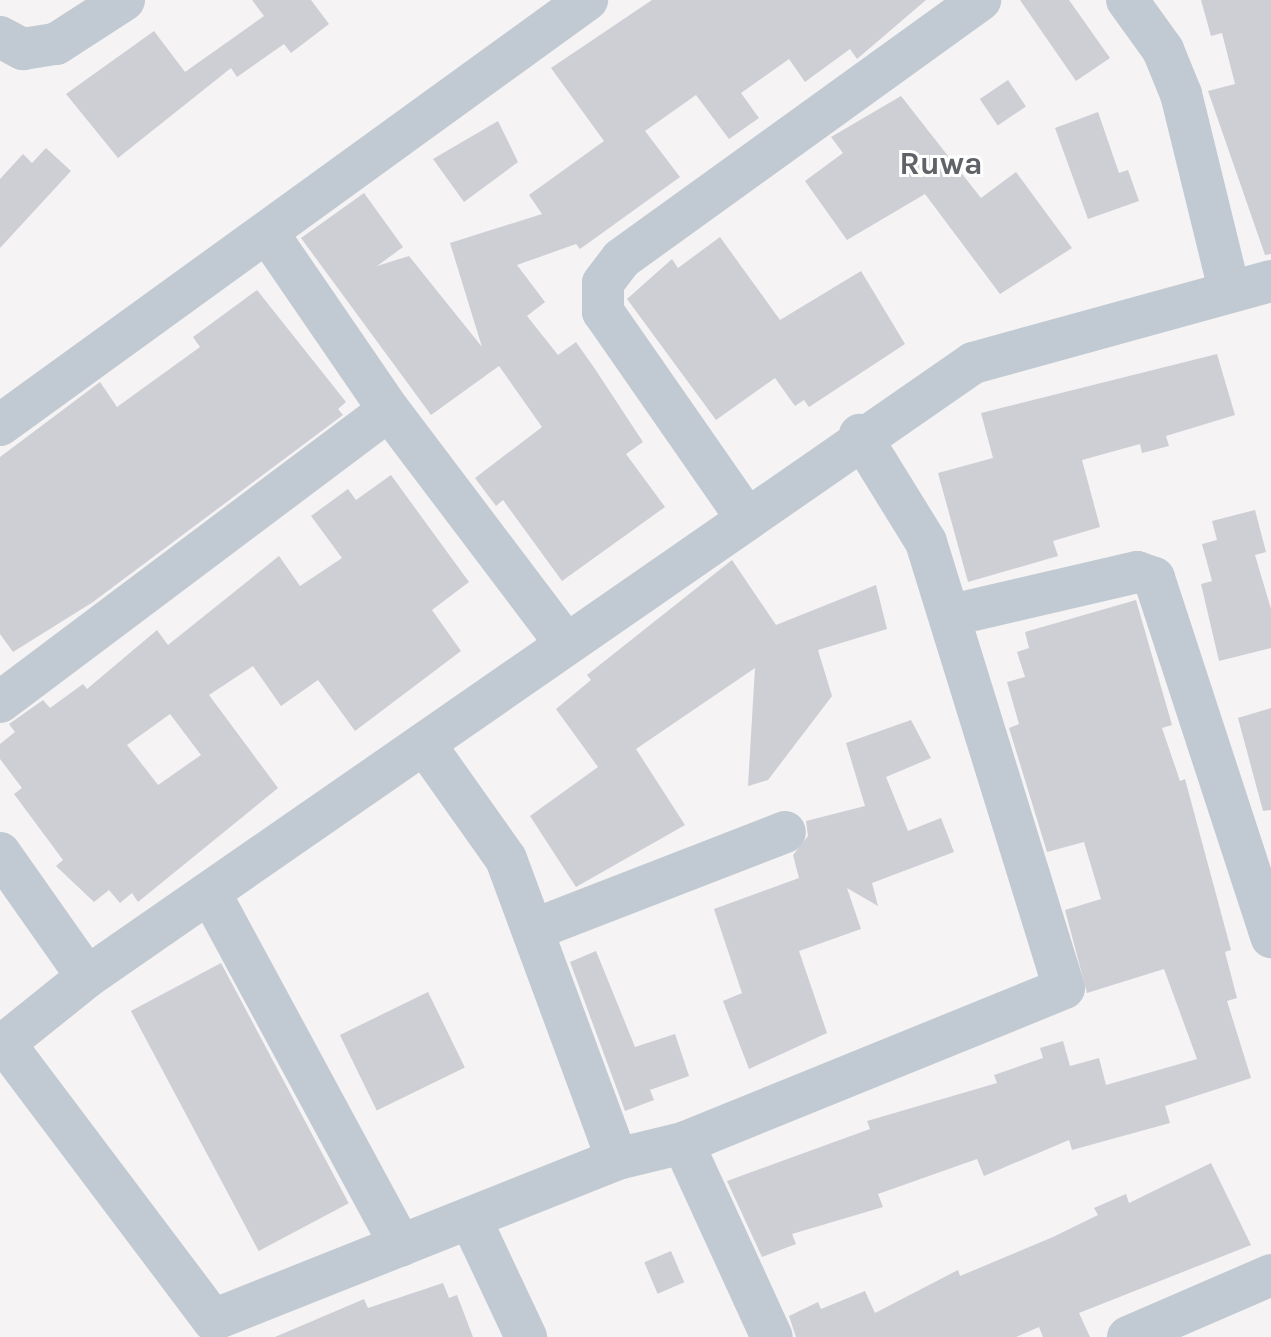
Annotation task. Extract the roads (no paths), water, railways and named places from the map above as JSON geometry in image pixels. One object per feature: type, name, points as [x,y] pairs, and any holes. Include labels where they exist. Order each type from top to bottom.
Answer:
[{"type":"street","points":[[0,37],[23,49],[56,44],[124,0]]},
{"type":"street","points":[[0,425],[269,235],[587,0]]},
{"type":"street","points":[[745,516],[603,312],[603,283],[621,259],[980,0]]},
{"type":"street","points":[[1127,0],[1163,50],[1181,94],[1229,290]]},
{"type":"street","points":[[269,235],[389,410],[565,643]]},
{"type":"street","points":[[860,435],[926,542],[952,615],[1064,988],[683,1143],[617,1159],[470,1218],[215,1329],[2,1045],[87,977],[426,746],[565,643],[860,435],[973,363],[1229,290],[1271,281]]},
{"type":"street","points":[[0,702],[389,410]]},
{"type":"street","points":[[952,615],[1137,572],[1154,578],[1271,937]]},
{"type":"street","points":[[426,746],[478,813],[535,929],[617,1159]]},
{"type":"street","points":[[535,929],[785,832]]},
{"type":"street","points":[[0,853],[87,977]]},
{"type":"street","points":[[210,893],[401,1246]]},
{"type":"street","points":[[683,1143],[772,1337]]},
{"type":"street","points":[[470,1218],[526,1337]]},
{"type":"street","points":[[1128,1337],[1271,1275]]},
{"type":"district","name":"Ruwa","points":[[941,164]]}]
